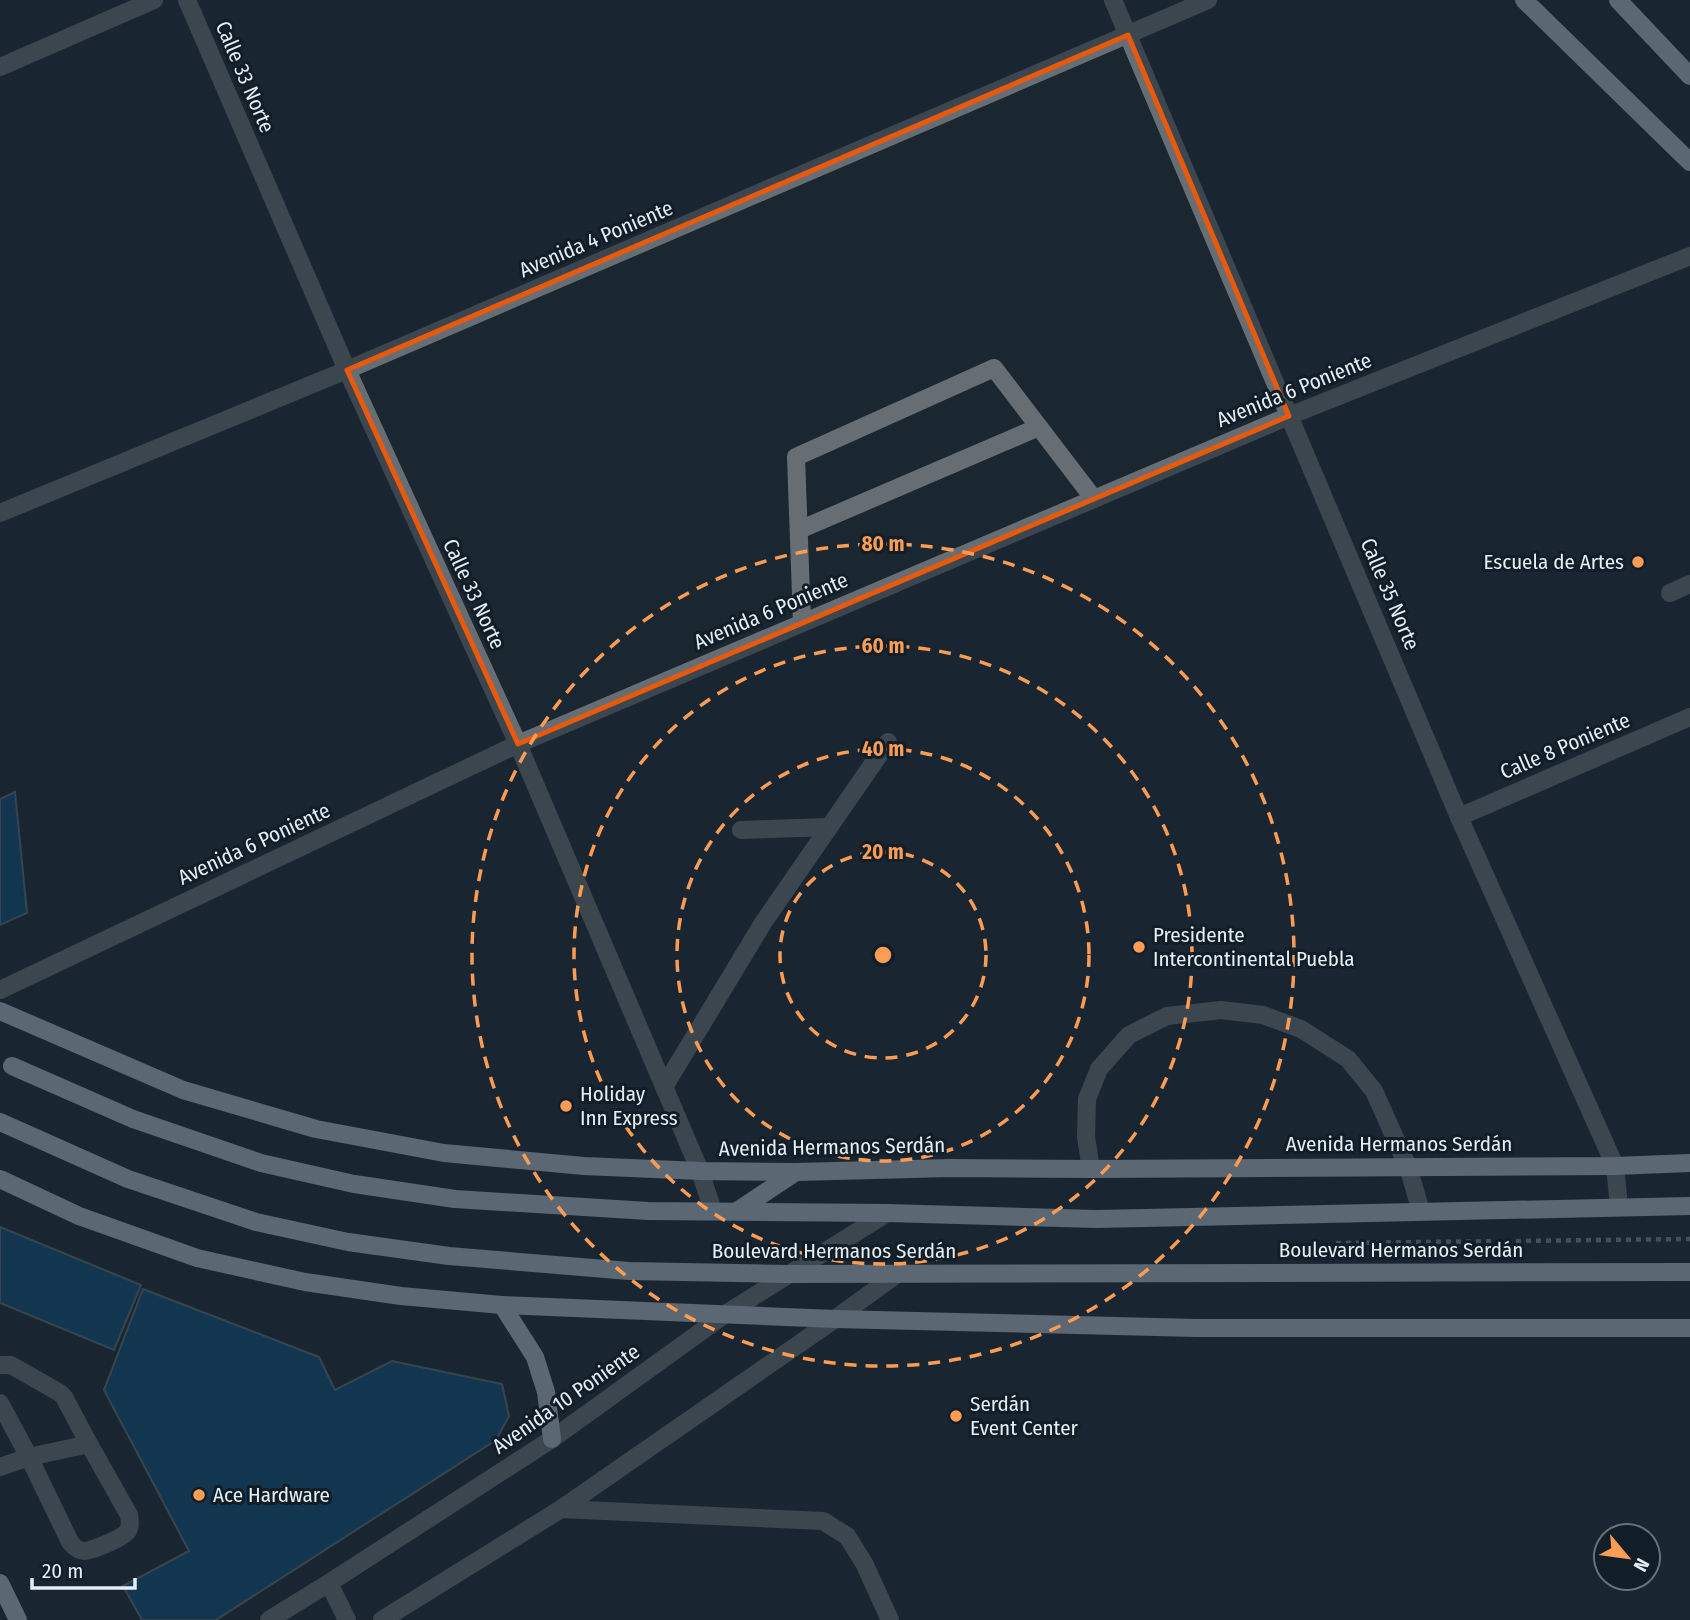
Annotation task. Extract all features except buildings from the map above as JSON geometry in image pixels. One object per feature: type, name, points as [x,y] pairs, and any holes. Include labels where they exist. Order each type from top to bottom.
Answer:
[{"type":"main road","points":[[1524,0],[1690,163]]},
{"type":"main road","points":[[1618,0],[1690,76]]},
{"type":"main road","name":"Avenida Hermanos Serdán","points":[[0,1012],[183,1090],[316,1129],[444,1153],[584,1166],[796,1172],[950,1168],[1091,1170],[1615,1166],[1690,1163]]},
{"type":"main road","name":"Boulevard Hermanos Serdán","points":[[12,1066],[133,1119],[261,1163],[354,1184],[455,1199],[648,1211],[887,1213],[1097,1219],[1690,1206]]},
{"type":"main road","name":"Boulevard Hermanos Serdán","points":[[0,1122],[128,1179],[256,1222],[348,1242],[449,1256],[629,1271],[788,1274],[1690,1272]]},
{"type":"main road","points":[[737,1211],[796,1172]]},
{"type":"main road","points":[[0,1179],[79,1216],[197,1258],[305,1282],[401,1296],[502,1305],[835,1319],[1196,1328],[1690,1328]]},
{"type":"main road","points":[[502,1305],[536,1357],[546,1392],[552,1439]]},
{"type":"main road","points":[[0,1583],[18,1620]]},
{"type":"street","points":[[0,67],[154,0]]},
{"type":"street","name":"Calle 33 Norte","points":[[187,0],[347,370],[518,744],[664,1087],[713,1211]]},
{"type":"street","name":"Calle 35 Norte","points":[[1113,0],[1459,817],[1615,1166],[1619,1207]]},
{"type":"street","name":"Avenida 4 Poniente","points":[[0,513],[347,370],[1208,0]]},
{"type":"street","name":"Avenida 6 Poniente","points":[[0,990],[518,744],[1289,416],[1690,256]]},
{"type":"street","points":[[802,623],[796,457],[994,368],[1094,499]]},
{"type":"street","points":[[799,530],[1039,427]]},
{"type":"street","points":[[1670,593],[1690,584]]},
{"type":"street","name":"Calle 8 Poniente","points":[[1459,817],[1690,717]]},
{"type":"street","points":[[664,1087],[763,923],[888,742]]},
{"type":"street","points":[[741,830],[829,827]]},
{"type":"street","points":[[1091,1170],[1086,1137],[1087,1099],[1099,1069],[1129,1035],[1167,1017],[1221,1010],[1263,1015],[1301,1029],[1348,1059],[1374,1091],[1408,1167],[1421,1211]]},
{"type":"street","name":"Avenida 10 Poniente","points":[[269,1620],[552,1439],[724,1315],[887,1213]]},
{"type":"street","points":[[382,1620],[561,1509],[897,1275]]},
{"type":"street","points":[[0,1365],[11,1365],[64,1397],[128,1516],[130,1524],[127,1532],[90,1550],[75,1548],[0,1403]]},
{"type":"street","points":[[0,1467],[29,1457],[89,1444]]},
{"type":"street","points":[[561,1509],[823,1521],[847,1536],[864,1563],[890,1620]]},
{"type":"street","points":[[329,1583],[348,1620]]},
{"type":"highlighted area","points":[[1128,35],[1289,416],[518,744],[347,370]]},
{"type":"place","name":"Escuela de Artes","points":[[1638,562]]},
{"type":"place","name":"Presidente Intercontinental Puebla","points":[[1139,947]]},
{"type":"place","name":"Holiday Inn Express","points":[[566,1106]]},
{"type":"place","name":"Serdán Event Center","points":[[956,1416]]},
{"type":"place","name":"Ace Hardware","points":[[199,1495]]}]
